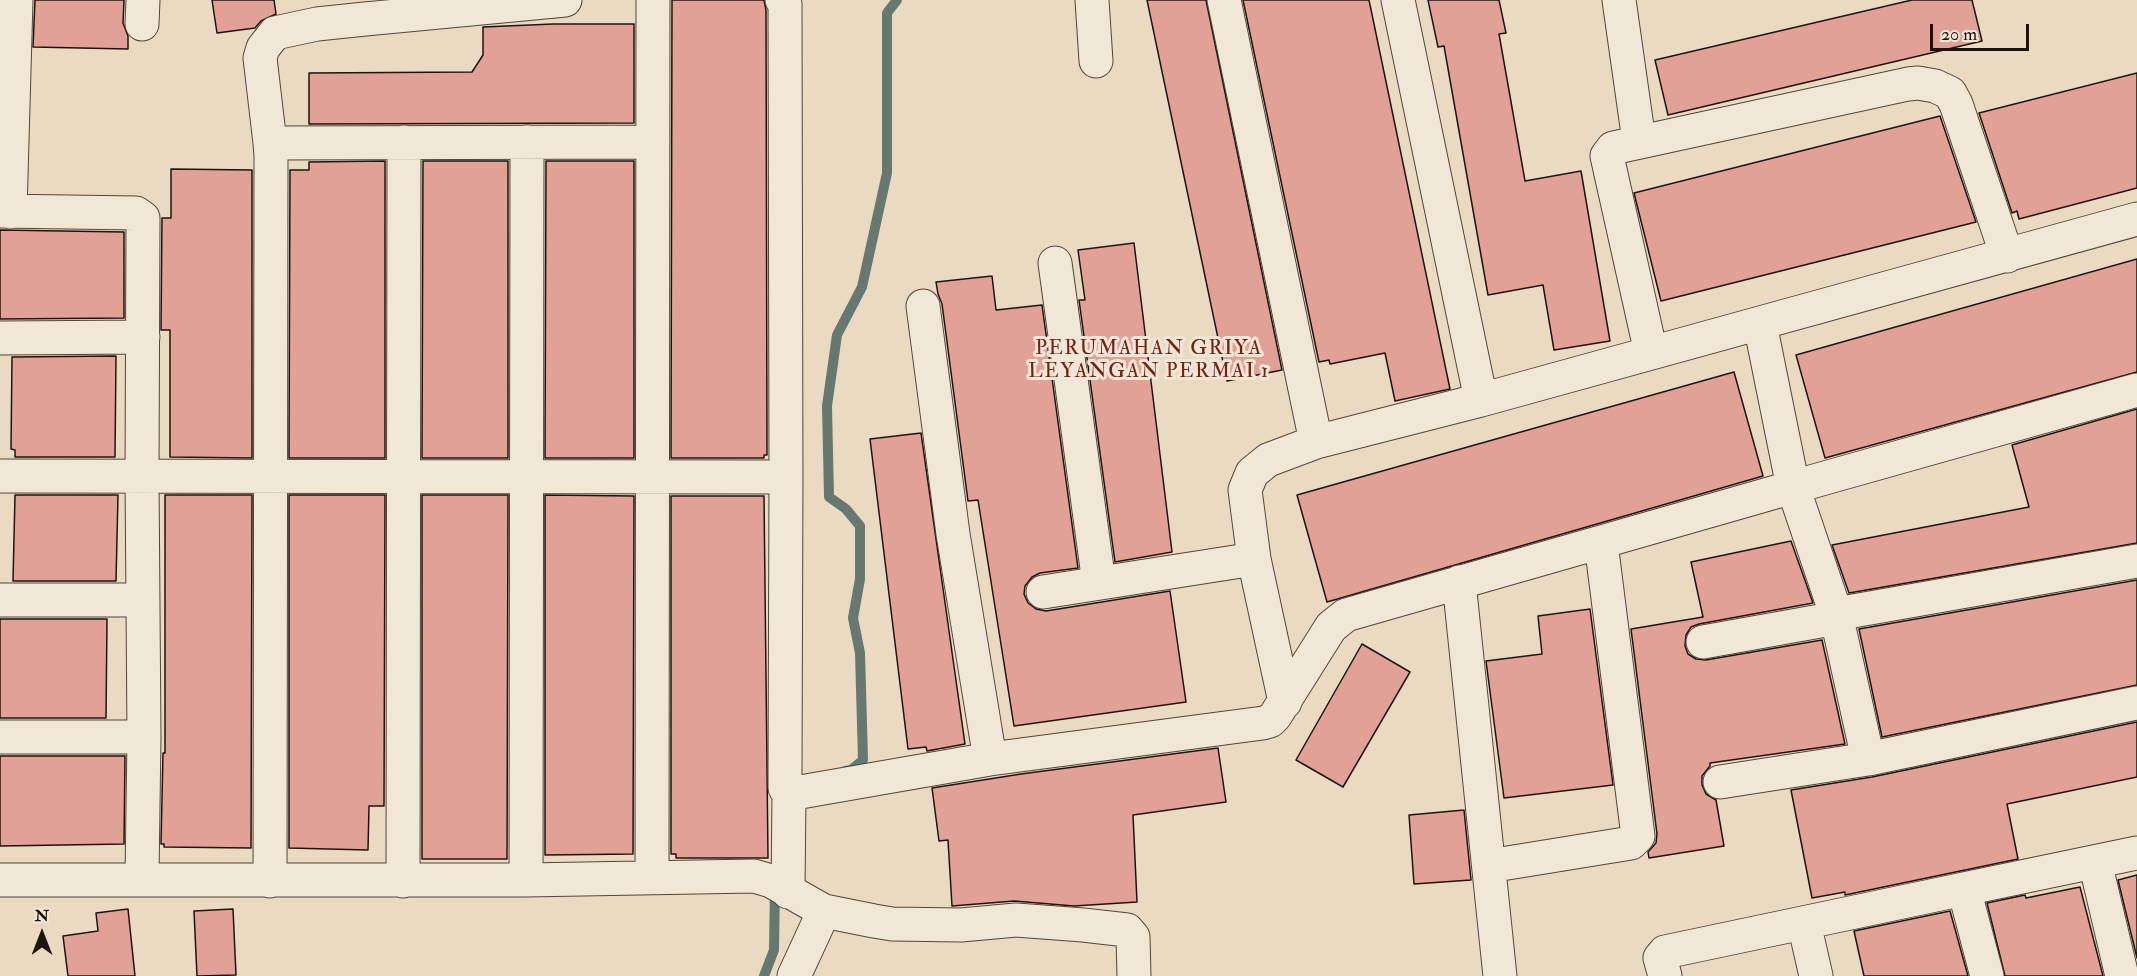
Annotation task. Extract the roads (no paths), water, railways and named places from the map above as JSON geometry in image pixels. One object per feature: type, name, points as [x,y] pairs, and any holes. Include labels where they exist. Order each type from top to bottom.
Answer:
[{"type":"street","points":[[16,0],[5,211],[122,212],[140,214],[143,218],[142,878]]},
{"type":"street","points":[[270,881],[271,156],[260,58],[263,48],[274,33],[317,24],[565,0]]},
{"type":"street","points":[[652,877],[653,0]]},
{"type":"street","points":[[780,887],[786,785],[783,0]]},
{"type":"street","points":[[1092,0],[1095,61]]},
{"type":"street","points":[[1224,0],[1316,442]]},
{"type":"street","points":[[1398,0],[1481,400]]},
{"type":"street","points":[[1618,0],[1639,141]]},
{"type":"street","points":[[1651,353],[1607,156],[1613,148],[1908,84],[1935,86],[1950,93],[1956,104],[2007,256]]},
{"type":"street","points":[[403,881],[404,142]]},
{"type":"street","points":[[526,880],[527,142]]},
{"type":"street","points":[[270,143],[653,142]]},
{"type":"street","points":[[1285,702],[1254,559],[1245,495],[1252,473],[1268,460],[1316,442],[1481,400],[2137,219]]},
{"type":"street","points":[[1055,263],[1099,583]]},
{"type":"street","points":[[923,306],[953,534],[990,759]]},
{"type":"street","points":[[1760,324],[1793,486],[1836,616],[1868,759]]},
{"type":"street","points":[[0,338],[143,337]]},
{"type":"street","points":[[786,785],[1270,721],[1285,702],[1331,627],[1346,615],[2137,390]]},
{"type":"street","points":[[0,476],[786,477]]},
{"type":"street","points":[[1489,866],[1631,843],[1638,836],[1601,543]]},
{"type":"street","points":[[1043,592],[1254,559]]},
{"type":"street","points":[[1703,642],[2137,561]]},
{"type":"street","points":[[1459,582],[1500,976]]},
{"type":"street","points":[[0,600],[143,600]]},
{"type":"street","points":[[1720,782],[1868,759],[2137,703]]},
{"type":"street","points":[[0,737],[144,737]]},
{"type":"street","points":[[1665,976],[1660,958],[1665,952],[2137,853]]},
{"type":"street","points":[[2095,862],[2122,976]]},
{"type":"street","points":[[0,880],[142,878],[403,881],[753,876],[780,887],[824,911],[892,924],[961,925],[1016,920],[1126,930],[1133,937],[1134,976]]},
{"type":"street","points":[[1964,889],[1987,976]]},
{"type":"street","points":[[794,976],[824,911]]},
{"type":"street","points":[[1804,922],[1816,976]]},
{"type":"waterway","points":[[845,771],[851,770],[863,760],[860,653],[853,618],[860,579],[860,526],[846,509],[829,497],[827,406],[837,335],[862,287],[887,173],[887,13],[897,0]]},
{"type":"waterway","points":[[764,976],[774,950],[775,888]]},
{"type":"district","name":"PERUMAHAN GRIYA LEYANGAN PERMAI 1","points":[[1149,362]]}]
